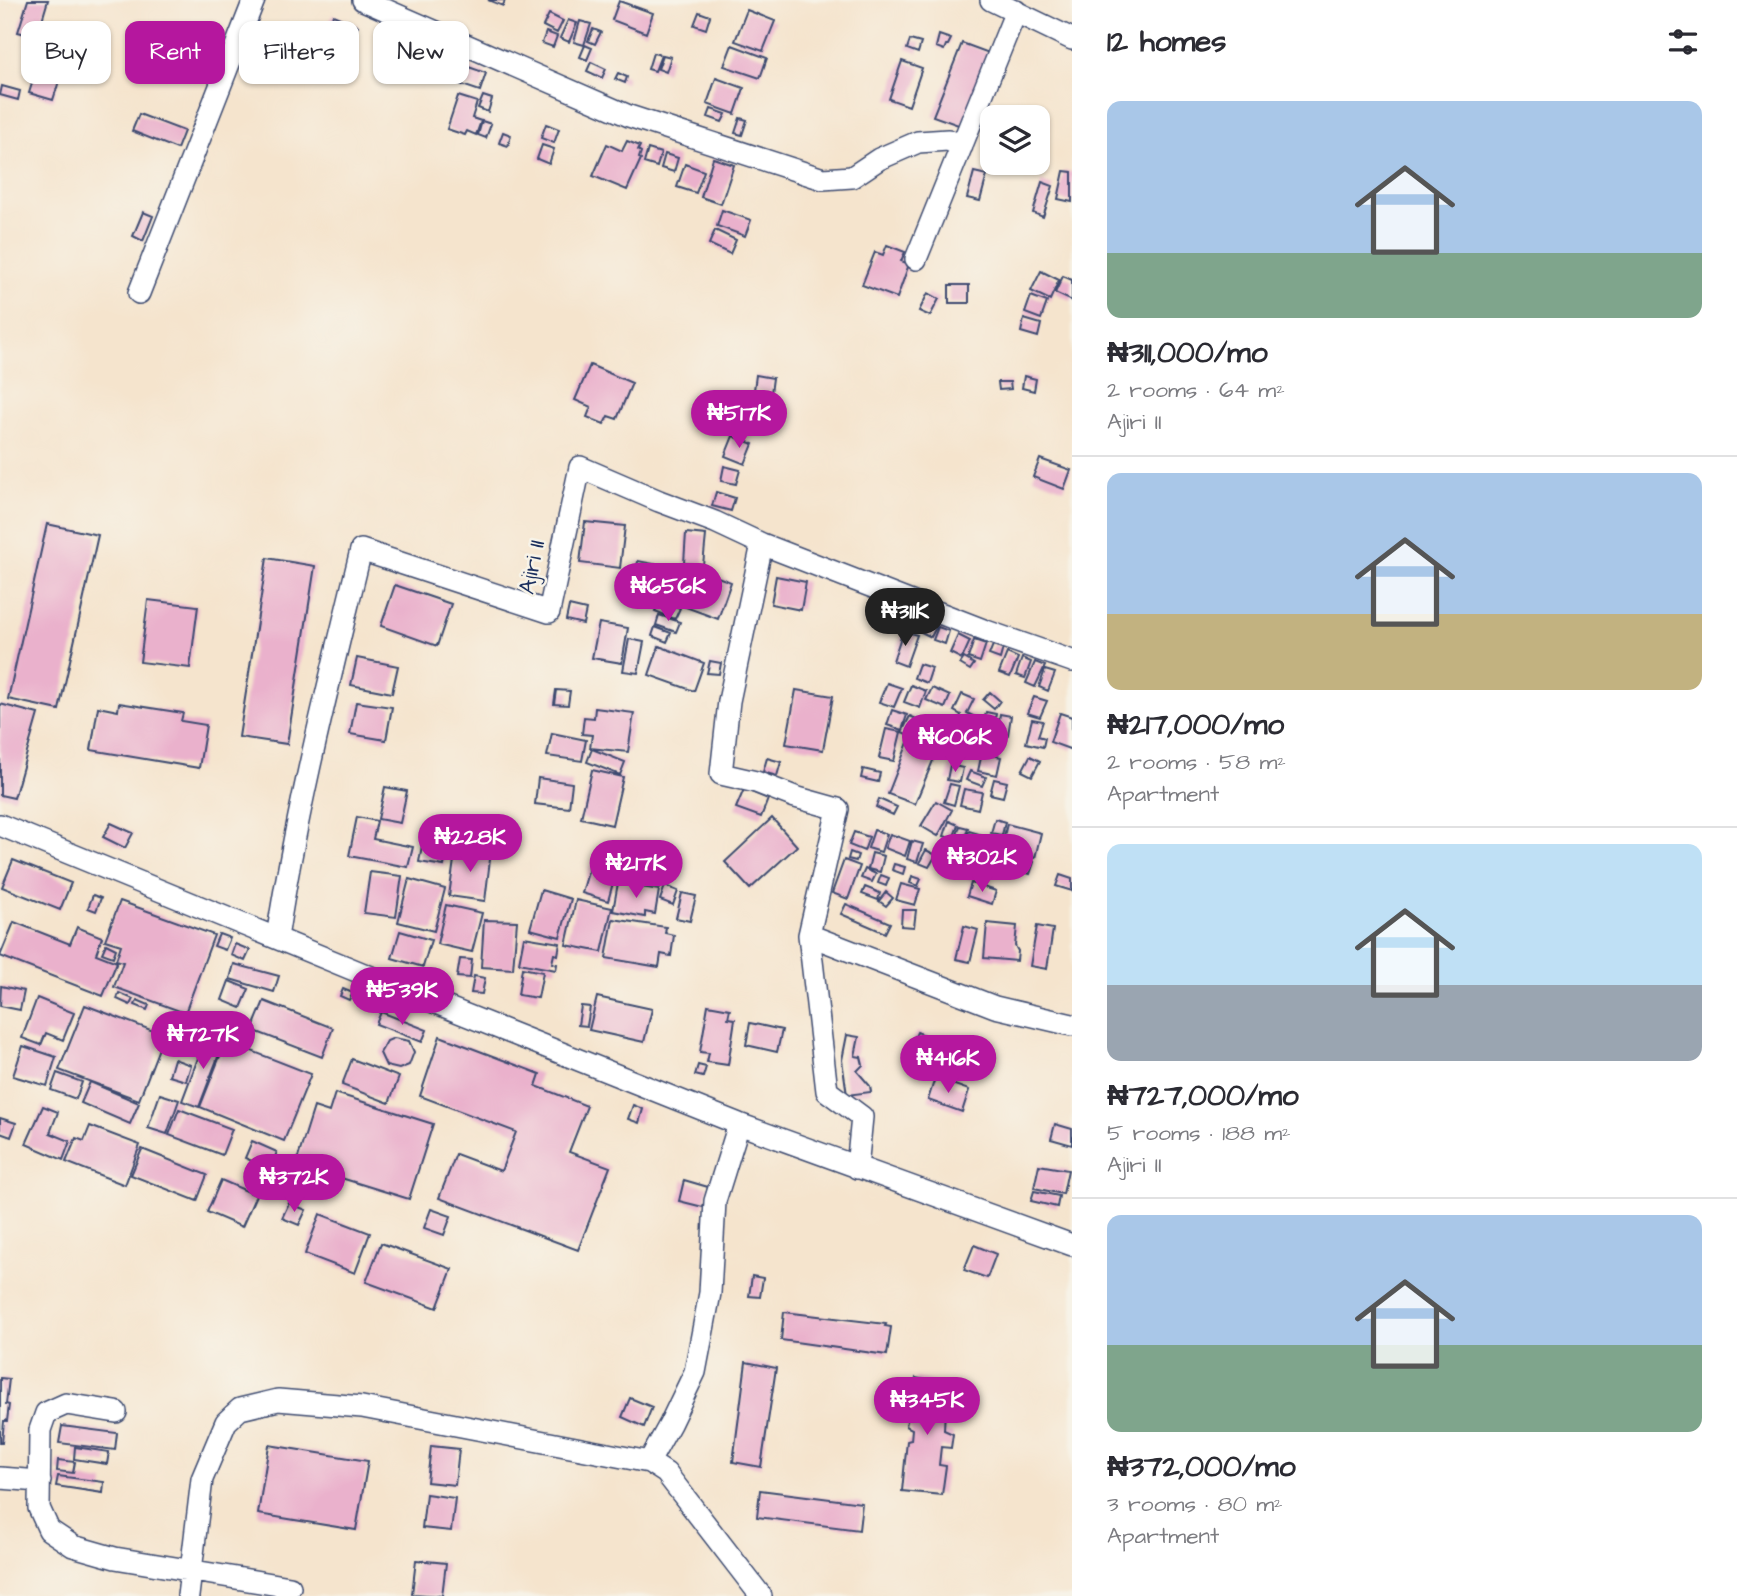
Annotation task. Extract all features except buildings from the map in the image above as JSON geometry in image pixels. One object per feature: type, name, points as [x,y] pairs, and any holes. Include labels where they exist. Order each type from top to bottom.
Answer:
[{"type":"street","points":[[139,293],[254,0]]},
{"type":"street","points":[[363,0],[629,116],[823,179],[852,177],[879,159],[918,142],[948,140],[962,146]]},
{"type":"street","points":[[991,0],[1072,39]]},
{"type":"street","points":[[916,259],[1016,11]]},
{"type":"street","name":"Ajiri II","points":[[277,938],[313,751],[361,550],[548,612],[580,467],[762,544],[986,631],[1072,661]]},
{"type":"street","points":[[762,544],[729,701],[721,774],[756,782],[838,809],[809,934],[827,1091],[862,1117],[857,1168]]},
{"type":"street","points":[[0,825],[739,1124],[1072,1245]]},
{"type":"street","points":[[809,934],[995,1007],[1072,1025]]},
{"type":"street","points":[[649,1462],[695,1372],[710,1293],[715,1201],[739,1124]]},
{"type":"street","points":[[188,1596],[202,1479],[226,1422],[240,1409],[278,1400],[362,1407],[649,1462],[666,1473],[761,1596]]},
{"type":"street","points":[[116,1412],[66,1404],[46,1413],[40,1430],[39,1508],[49,1530],[74,1546],[115,1558],[290,1587]]},
{"type":"street","points":[[0,1478],[40,1481]]}]
